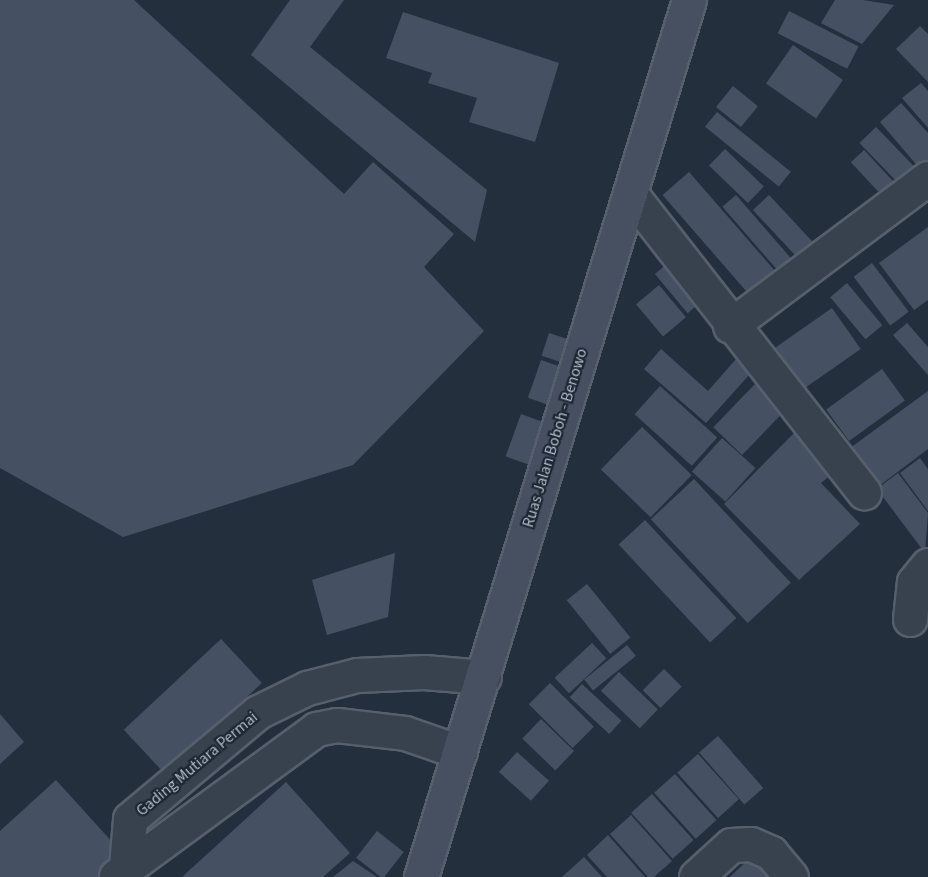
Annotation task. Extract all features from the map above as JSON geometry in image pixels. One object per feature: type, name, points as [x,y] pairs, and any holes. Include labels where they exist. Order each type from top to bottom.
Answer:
[{"type":"main road","name":"Ruas Jalan Boboh - Benowo","points":[[421,877],[484,677],[689,0]]},
{"type":"street","points":[[730,326],[928,178]]},
{"type":"street","points":[[630,193],[730,326],[864,493]]},
{"type":"street","points":[[910,619],[914,582],[928,565]]},
{"type":"street","name":"Gading Mutiara Permai","points":[[120,872],[130,819],[258,712],[307,688],[357,675],[424,672],[484,677]]},
{"type":"street","points":[[307,688],[316,729],[337,725],[405,733],[460,752]]},
{"type":"street","name":"Gading Mutiara Permai","points":[[120,872],[316,729]]},
{"type":"street","points":[[696,877],[731,845],[752,844],[771,853],[791,877]]},
{"type":"building","points":[[0,0],[134,0],[344,194],[373,162],[454,234],[424,267],[484,331],[353,465],[123,537],[0,468]]},
{"type":"building","points":[[290,0],[344,0],[310,47],[487,190],[475,242],[251,55]]},
{"type":"building","points":[[835,0],[863,0],[894,5],[862,44],[821,23]]},
{"type":"building","points":[[789,11],[858,46],[847,69],[778,33]]},
{"type":"building","points":[[403,12],[559,63],[535,142],[469,122],[477,98],[428,83],[432,73],[386,58]]},
{"type":"building","points":[[920,26],[928,34],[928,82],[896,49]]},
{"type":"building","points":[[793,45],[843,80],[816,118],[766,84]]},
{"type":"building","points":[[921,83],[928,91],[928,128],[902,98]]},
{"type":"building","points":[[733,86],[758,106],[741,127],[716,107]]},
{"type":"building","points":[[901,103],[928,133],[928,164],[921,170],[880,122]]},
{"type":"building","points":[[717,112],[791,172],[779,187],[705,127]]},
{"type":"building","points":[[876,127],[921,174],[905,190],[859,143]]},
{"type":"building","points":[[725,149],[764,187],[748,203],[709,166]]},
{"type":"building","points":[[864,150],[899,187],[886,200],[851,162]]},
{"type":"building","points":[[689,172],[776,272],[750,295],[663,195]]},
{"type":"building","points":[[736,195],[791,258],[778,270],[722,207]]},
{"type":"building","points":[[769,195],[824,254],[807,269],[753,210]]},
{"type":"building","points":[[928,227],[928,300],[914,310],[879,263]]},
{"type":"building","points":[[674,258],[707,297],[688,313],[655,274]]},
{"type":"building","points":[[872,263],[909,312],[890,326],[854,277]]},
{"type":"building","points":[[847,283],[882,325],[866,339],[830,297]]},
{"type":"building","points":[[659,285],[686,317],[663,336],[636,304]]},
{"type":"building","points":[[832,308],[861,349],[804,389],[775,348]]},
{"type":"building","points":[[907,323],[928,347],[928,375],[893,335]]},
{"type":"building","points":[[549,333],[576,342],[568,364],[542,356]]},
{"type":"building","points":[[661,349],[708,391],[743,351],[758,365],[706,423],[644,369]]},
{"type":"building","points":[[541,360],[567,369],[554,407],[528,398]]},
{"type":"building","points":[[882,369],[905,401],[849,441],[826,410]]},
{"type":"building","points":[[755,384],[784,412],[742,455],[713,427]]},
{"type":"building","points":[[660,386],[717,438],[692,466],[635,414]]},
{"type":"building","points":[[928,391],[928,449],[879,486],[850,448]]},
{"type":"building","points":[[521,414],[549,424],[534,467],[506,456]]},
{"type":"building","points":[[642,427],[692,475],[651,517],[601,469]]},
{"type":"building","points":[[796,431],[831,475],[821,483],[860,524],[799,580],[724,504]]},
{"type":"building","points":[[722,438],[755,468],[725,502],[692,471]]},
{"type":"building","points":[[920,458],[928,469],[928,511],[900,473]]},
{"type":"building","points":[[898,473],[928,513],[925,553],[877,489]]},
{"type":"building","points":[[694,479],[791,583],[748,623],[651,519]]},
{"type":"building","points":[[645,520],[736,618],[710,643],[619,545]]},
{"type":"building","points":[[395,553],[388,617],[327,635],[312,580]]},
{"type":"building","points":[[587,584],[630,638],[610,654],[567,600]]},
{"type":"building","points":[[221,639],[262,683],[165,774],[124,730]]},
{"type":"building","points":[[592,643],[606,658],[569,693],[555,678]]},
{"type":"building","points":[[627,645],[636,656],[593,690],[584,680]]},
{"type":"building","points":[[664,669],[682,687],[660,708],[643,690]]},
{"type":"building","points":[[619,672],[658,710],[640,728],[601,691]]},
{"type":"building","points":[[550,683],[594,727],[573,748],[529,704]]},
{"type":"building","points":[[582,684],[621,721],[609,734],[570,697]]},
{"type":"building","points":[[0,714],[24,742],[0,764]]},
{"type":"building","points":[[541,719],[574,751],[555,770],[522,738]]},
{"type":"building","points":[[718,736],[763,788],[744,804],[699,752]]},
{"type":"building","points":[[517,752],[549,781],[531,801],[499,772]]},
{"type":"building","points":[[698,754],[739,799],[718,818],[677,773]]},
{"type":"building","points":[[675,774],[716,820],[696,839],[654,793]]},
{"type":"building","points":[[56,780],[124,855],[100,877],[0,877],[0,831]]},
{"type":"building","points":[[286,782],[350,853],[323,877],[182,877]]},
{"type":"building","points":[[652,794],[693,840],[673,859],[631,813]]},
{"type":"building","points":[[631,815],[672,861],[654,877],[648,877],[610,834]]},
{"type":"building","points":[[377,831],[404,852],[384,877],[381,877],[356,858]]},
{"type":"building","points":[[608,835],[645,877],[607,877],[587,855]]},
{"type":"building","points":[[753,855],[775,877],[730,877]]},
{"type":"building","points":[[584,857],[602,877],[562,877]]},
{"type":"building","points":[[353,861],[377,877],[333,877]]}]
